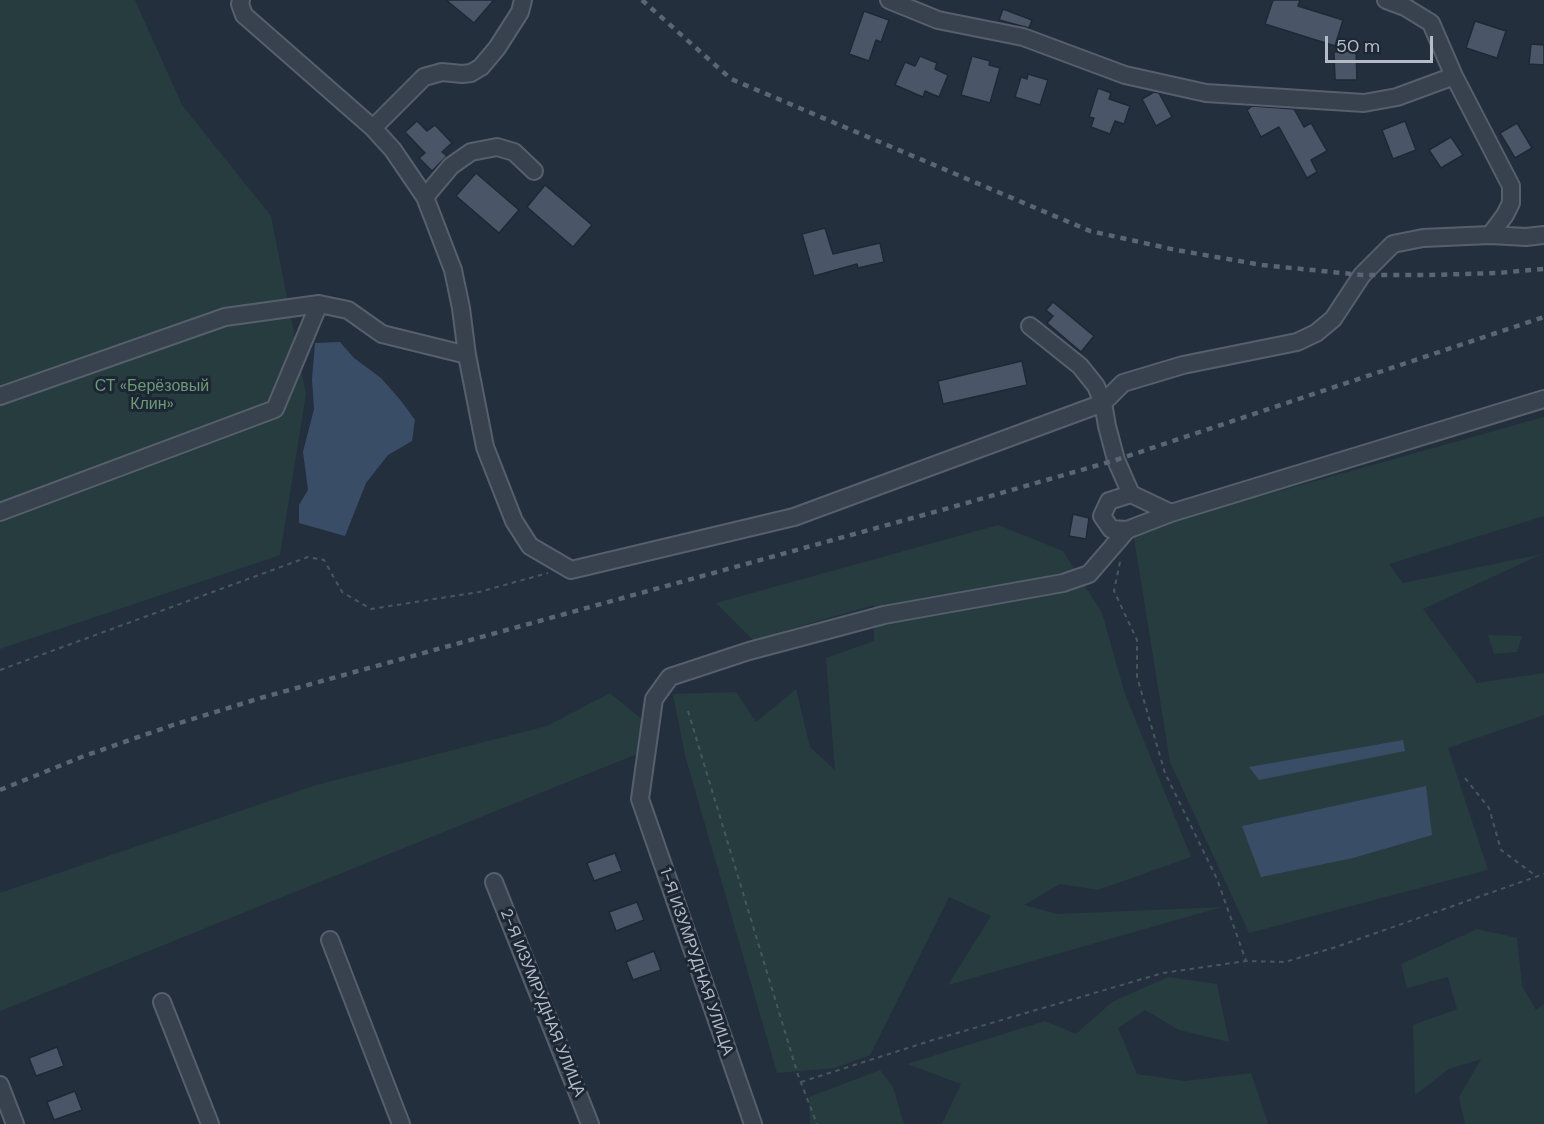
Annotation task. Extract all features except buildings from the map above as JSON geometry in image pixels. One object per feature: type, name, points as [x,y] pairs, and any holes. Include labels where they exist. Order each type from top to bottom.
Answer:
[{"type":"street","points":[[241,0],[244,15],[374,128],[393,150],[425,197],[453,270],[485,447],[514,520],[530,546],[571,570],[794,517],[1103,403],[1123,383],[1183,365],[1297,342],[1316,333],[1333,319],[1362,275],[1393,244],[1424,238],[1544,235]]},
{"type":"street","points":[[374,128],[424,77],[442,72],[471,73],[481,67],[497,48],[520,12],[523,0]]},
{"type":"street","points":[[889,0],[938,20],[1023,37],[1125,75],[1206,93],[1364,103],[1397,97],[1454,76]]},
{"type":"street","points":[[1386,0],[1405,7],[1431,23],[1454,76],[1511,186],[1511,203],[1490,235]]},
{"type":"street","points":[[425,197],[451,166],[471,152],[497,147],[514,152],[534,171]]},
{"type":"street","points":[[0,396],[225,317],[319,304],[348,310],[382,334],[468,355]]},
{"type":"street","points":[[0,512],[275,409],[319,304]]},
{"type":"street","points":[[1030,326],[1080,366],[1096,386],[1103,403],[1116,459],[1131,494],[1172,513]]},
{"type":"street","points":[[1131,494],[1109,501],[1102,516],[1111,529],[1127,530],[1172,513],[1544,399]]},
{"type":"street","name":"1-Я ИЗУМРУДНАЯ УЛИЦА","points":[[753,1124],[640,799],[654,699],[670,677],[749,651],[884,615],[1063,583],[1089,574],[1127,530]]},
{"type":"street","name":"2-Я ИЗУМРУДНАЯ УЛИЦА","points":[[494,882],[590,1124]]},
{"type":"street","points":[[330,940],[401,1124]]},
{"type":"street","points":[[162,1002],[210,1124]]},
{"type":"street","points":[[0,1085],[15,1124]]},
{"type":"path","points":[[0,670],[308,557],[324,560],[342,592],[371,609],[479,592],[568,568]]},
{"type":"path","points":[[1120,560],[1114,591],[1137,640],[1137,677],[1165,773],[1217,879],[1245,962]]},
{"type":"path","points":[[688,711],[801,1082],[817,1124]]},
{"type":"path","points":[[1466,778],[1489,808],[1501,850],[1536,876]]},
{"type":"path","points":[[801,1082],[933,1040],[1163,973],[1245,962],[1286,962],[1544,874]]},
{"type":"green space","name":"СТ «Берёзовый Клин»","points":[[0,0],[135,0],[182,105],[271,216],[306,394],[280,555],[0,649]]},
{"type":"green space","points":[[1544,417],[1544,516],[1389,564],[1403,583],[1542,554],[1423,609],[1477,683],[1544,673],[1544,715],[1448,748],[1488,870],[1249,933],[1170,762],[1133,532]]},
{"type":"green space","points":[[998,525],[1063,551],[1102,613],[1125,694],[1191,857],[1098,890],[1060,884],[1024,905],[1058,914],[1222,907],[948,985],[991,916],[949,897],[870,1055],[835,1068],[777,1073],[686,759],[673,694],[736,692],[756,722],[796,689],[810,747],[835,770],[826,658],[874,641],[874,605],[753,640],[716,603]]},
{"type":"green space","points":[[1488,635],[1522,636],[1517,652],[1494,654]]},
{"type":"green space","points":[[610,693],[650,726],[637,754],[0,1011],[0,893],[316,785],[547,726]]},
{"type":"green space","points":[[1477,929],[1517,938],[1522,986],[1536,1010],[1544,1004],[1544,1124],[1465,1124],[1459,1097],[1481,1059],[1449,1069],[1415,1095],[1413,1025],[1457,1009],[1448,977],[1407,988],[1401,964]]},
{"type":"green space","points":[[1168,977],[1217,984],[1229,1042],[1179,1030],[1145,1010],[1118,1028],[1137,1074],[1185,1081],[1251,1073],[1268,1124],[942,1124],[961,1084],[907,1064],[1045,1021],[1076,1034],[1112,1002]]},
{"type":"green space","points":[[880,1070],[893,1087],[904,1124],[810,1124],[809,1097]]},
{"type":"water","points":[[340,342],[354,358],[381,378],[415,420],[412,441],[388,455],[366,483],[345,536],[299,523],[299,505],[308,490],[303,452],[314,409],[312,379],[315,343]]},
{"type":"water","points":[[1403,740],[1405,751],[1259,780],[1249,767]]},
{"type":"water","points":[[1426,786],[1432,835],[1353,858],[1261,877],[1242,826]]},
{"type":"railway","points":[[642,0],[731,79],[1090,231],[1176,250],[1262,265],[1362,275],[1497,273],[1544,269]]},
{"type":"railway","points":[[0,790],[84,756],[264,697],[1116,460],[1544,317]]}]
